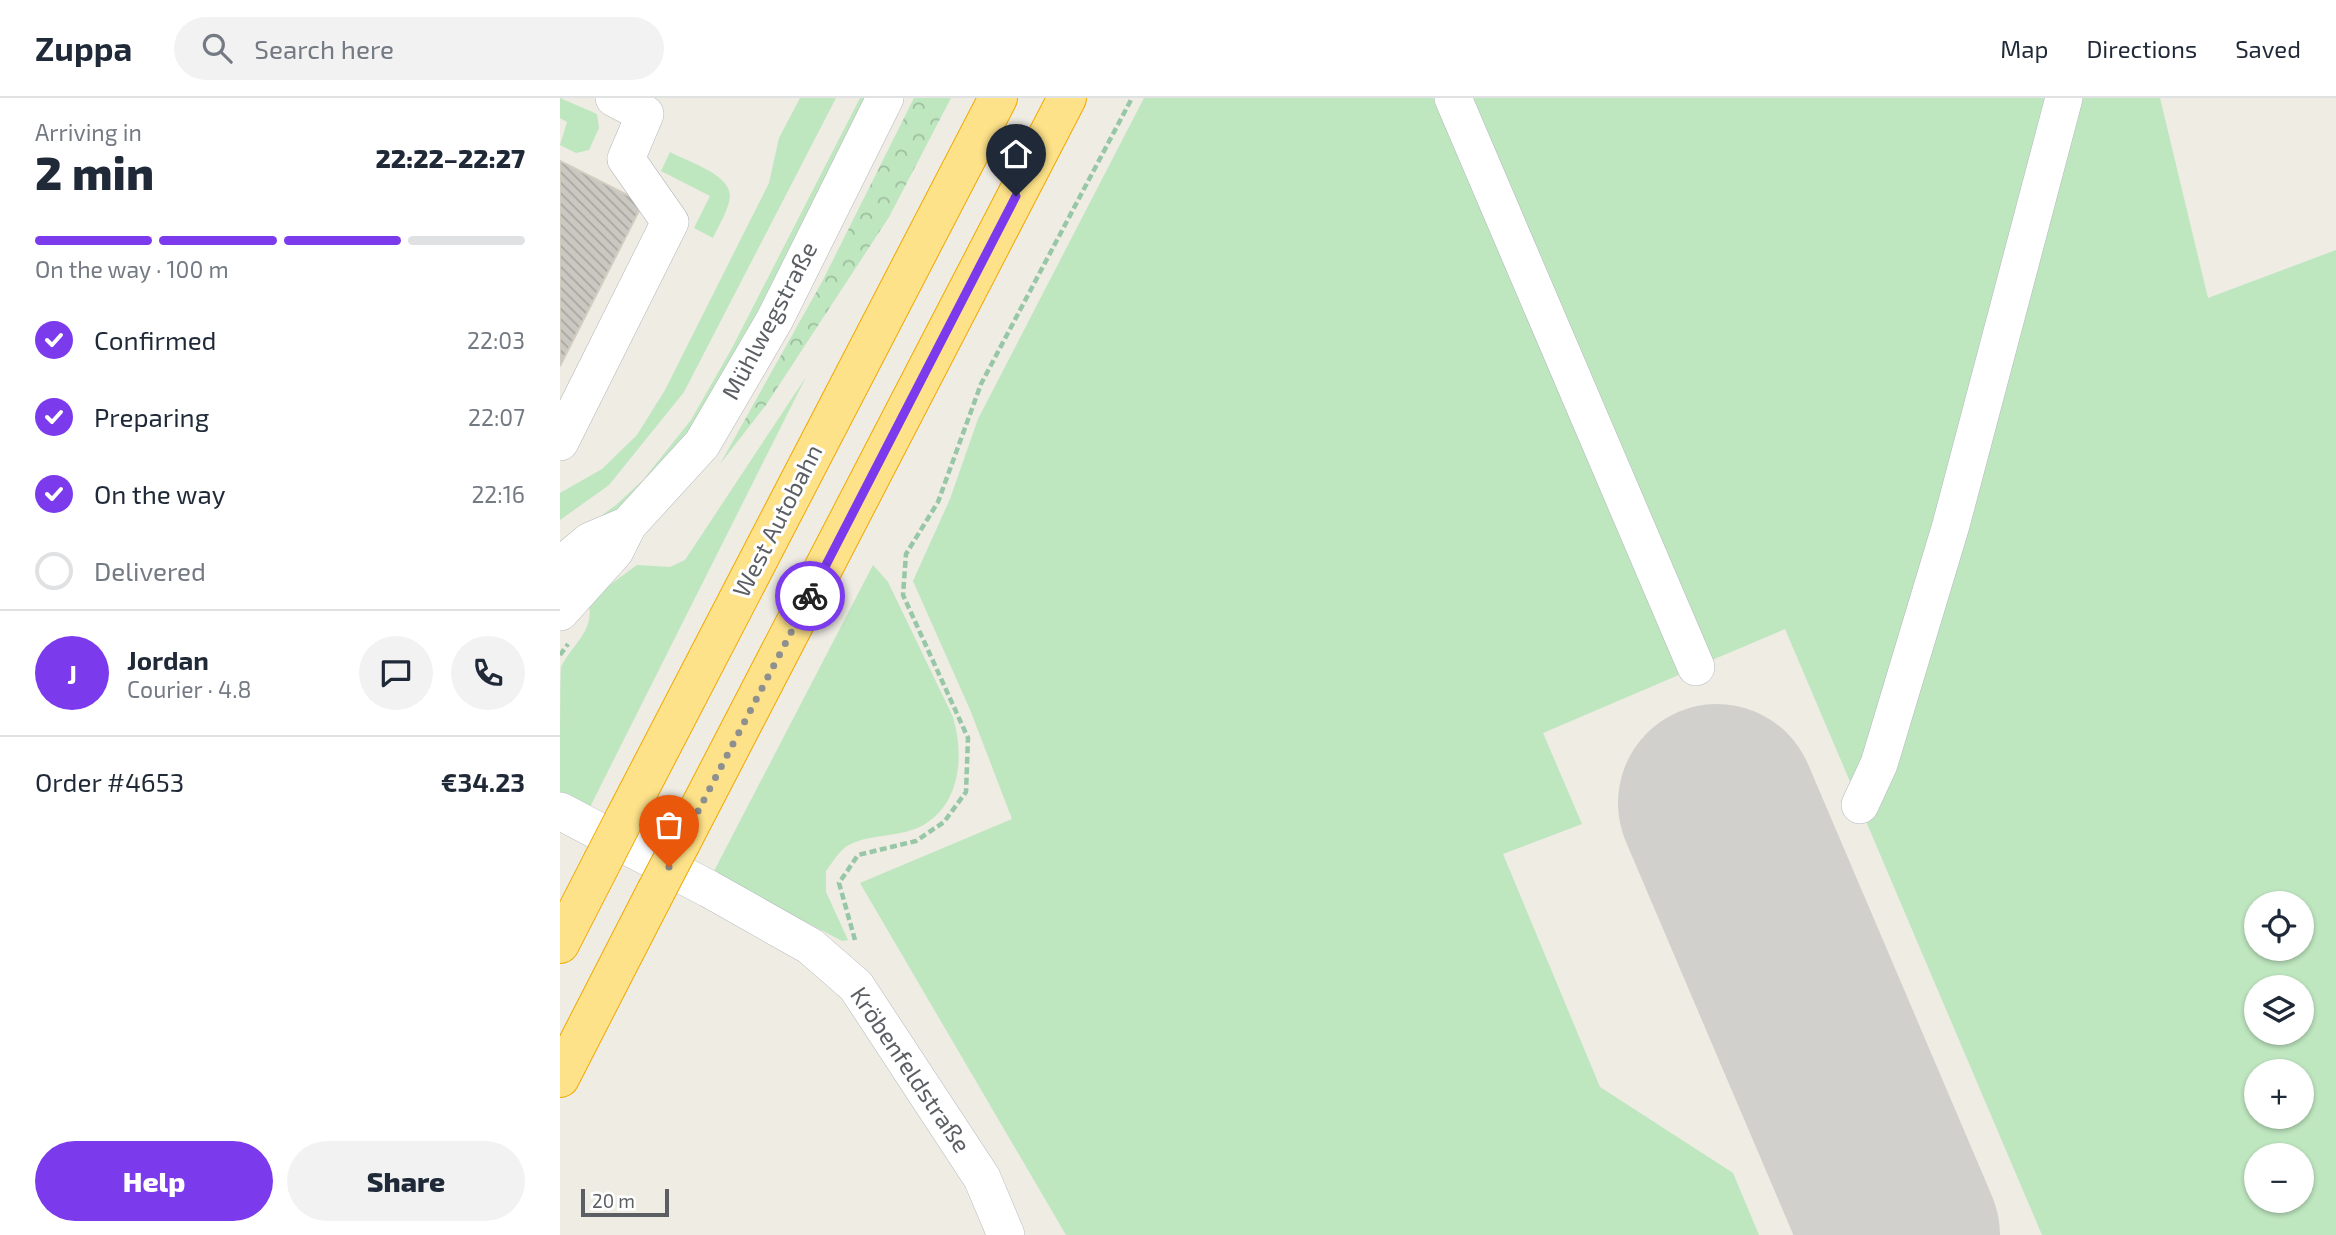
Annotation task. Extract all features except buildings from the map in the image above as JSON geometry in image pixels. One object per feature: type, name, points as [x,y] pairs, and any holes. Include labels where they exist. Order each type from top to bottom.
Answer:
[{"type":"highway","name":"West Autobahn","points":[[560,944],[998,98]]},
{"type":"highway","points":[[560,1079],[1067,98]]},
{"type":"street","points":[[560,442],[670,222],[626,159],[645,114],[614,98]]},
{"type":"street","name":"Mühlwegstraße","points":[[560,612],[615,551],[628,525],[702,444],[775,319],[885,98]]},
{"type":"street","points":[[1453,98],[1696,667]]},
{"type":"street","points":[[1860,804],[1879,764],[1951,526],[2064,98]]},
{"type":"street","name":"Mühlwegstraße","points":[[560,566],[590,541],[628,525]]},
{"type":"street","name":"Kröbenfeldstraße","points":[[560,811],[709,889],[810,946],[856,986],[982,1178],[1006,1235]]},
{"type":"path","points":[[856,986],[864,962],[839,883],[858,855],[916,841],[944,822],[966,792],[968,738],[903,595],[906,554],[938,502],[981,384],[1132,98]]},
{"type":"green space","points":[[560,98],[597,114],[599,128],[589,150],[576,153],[560,145],[567,122],[560,118]]},
{"type":"green space","points":[[800,98],[836,98],[684,392],[609,485],[560,520],[560,493],[602,469],[637,435],[665,390],[769,183],[779,138]]},
{"type":"green space","points":[[860,98],[868,98],[761,305],[693,429],[622,506],[601,523],[560,546],[616,505],[643,480],[691,420],[732,348]]},
{"type":"green space","points":[[914,98],[951,98],[889,217],[766,405],[720,464],[823,280]]},
{"type":"green space","points":[[1144,98],[1443,98],[1688,671],[1543,733],[1582,824],[1503,854],[1600,1087],[1733,1173],[1759,1235],[1066,1235],[860,883],[1012,819],[971,712],[913,581],[950,499],[978,419]]},
{"type":"green space","points":[[1464,98],[2055,98],[1944,508],[1854,791],[1785,629],[1705,663]]},
{"type":"green space","points":[[2074,98],[2160,98],[2208,298],[2336,250],[2336,1235],[2042,1235],[1865,819]]},
{"type":"green space","points":[[670,152],[715,175],[728,188],[728,207],[713,238],[694,228],[710,196],[661,171]]},
{"type":"green space","points":[[806,377],[588,811],[560,797],[561,667],[586,629],[590,611],[588,601],[637,565],[670,567],[685,560]]},
{"type":"green space","points":[[873,565],[888,582],[953,717],[958,746],[957,776],[946,803],[937,815],[925,824],[847,846],[826,871],[826,892],[848,940],[842,941],[713,873]]},
{"type":"runway","points":[[1717,803],[1901,1235]]},
{"type":"way so far","points":[[669,867],[810,596]]},
{"type":"route","points":[[810,596],[1016,196]]}]
